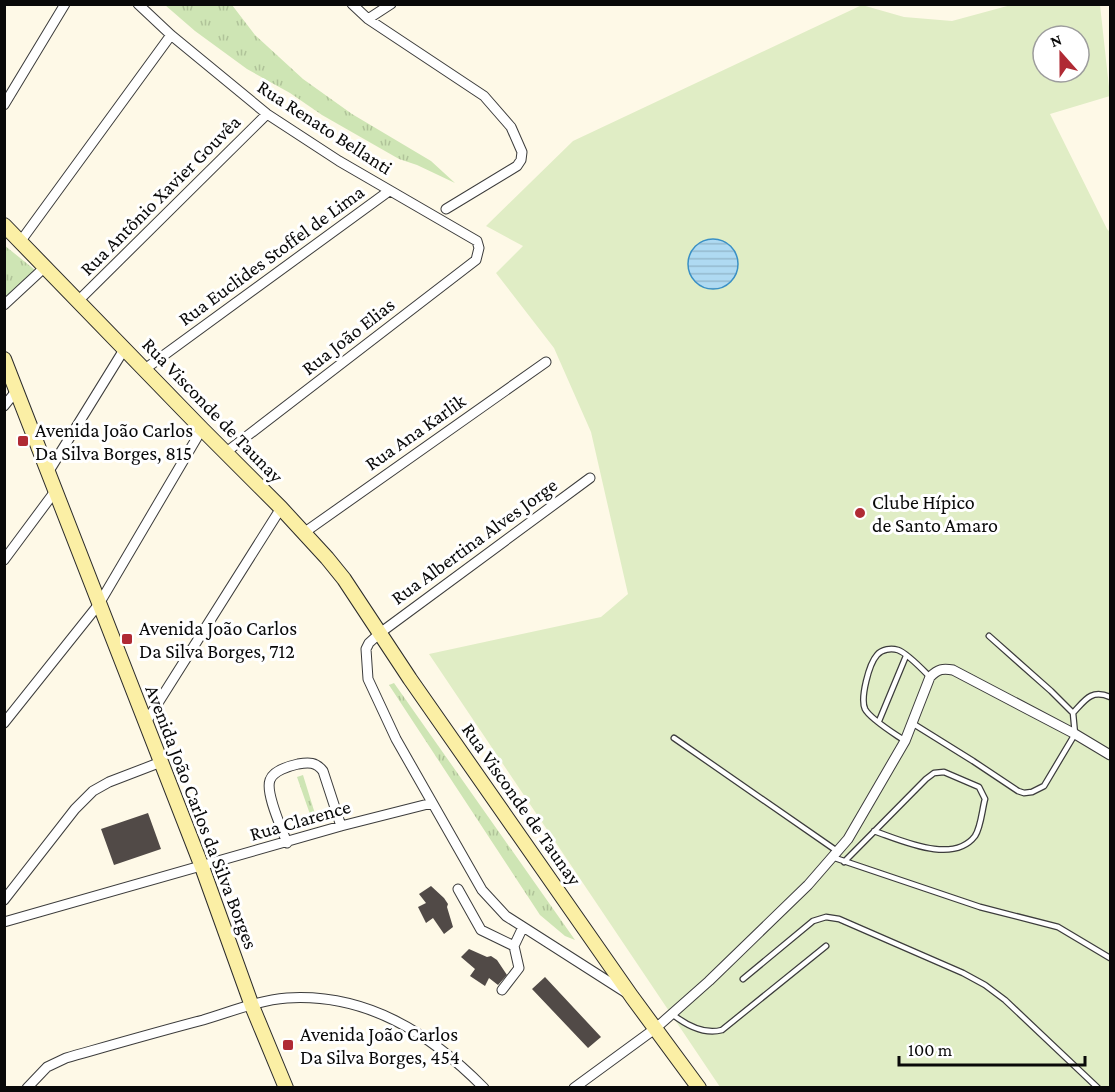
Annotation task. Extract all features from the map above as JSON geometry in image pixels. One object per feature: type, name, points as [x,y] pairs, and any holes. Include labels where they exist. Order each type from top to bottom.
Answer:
[{"type":"street","points":[[4,105],[65,4]]},
{"type":"street","name":"Rua Renato Bellanti","points":[[138,4],[171,35],[267,114],[389,191],[477,241]]},
{"type":"street","points":[[352,4],[368,19],[484,96],[512,127],[519,144],[521,160],[517,166],[446,209]]},
{"type":"street","points":[[368,19],[392,4]]},
{"type":"street","points":[[20,242],[171,35]]},
{"type":"street","name":"Rua Antônio Xavier Gouvêa","points":[[78,301],[267,114]]},
{"type":"street","name":"Rua Euclides Stoffel de Lima","points":[[145,369],[389,191]]},
{"type":"street","name":"Rua Visconde de Taunay","points":[[4,225],[225,453],[282,508],[344,579],[632,997],[699,1088]]},
{"type":"street","name":"Rua João Elias","points":[[225,453],[476,260],[479,248],[477,241]]},
{"type":"street","points":[[4,305],[45,267]]},
{"type":"street","points":[[49,471],[125,348]]},
{"type":"street","name":"Avenida João Carlos da Silva Borges","points":[[4,359],[202,867],[252,1006],[286,1088]]},
{"type":"street","name":"Rua Ana Karlik","points":[[305,532],[546,362]]},
{"type":"street","points":[[4,406],[17,390]]},
{"type":"street","points":[[4,723],[99,604],[202,429]]},
{"type":"street","name":"Rua Albertina Alves Jorge","points":[[380,633],[590,478]]},
{"type":"street","points":[[4,560],[56,490]]},
{"type":"street","points":[[146,722],[282,508]]},
{"type":"street","name":"Rua Visconde de Taunay","points":[[380,633],[369,642],[366,649],[368,680],[396,739],[482,890],[494,905],[523,927],[632,997]]},
{"type":"street","points":[[574,1088],[656,1028],[709,981],[808,885],[835,854],[848,839],[905,741],[930,677],[936,671],[944,668],[953,670],[1075,734],[1110,755]]},
{"type":"street","points":[[4,900],[75,809],[93,791],[109,782],[161,762]]},
{"type":"street","points":[[287,843],[270,794],[270,781],[274,774],[291,766],[308,762],[319,766],[341,826]]},
{"type":"street","name":"Rua Clarence","points":[[4,922],[341,826],[432,803]]},
{"type":"street","points":[[458,889],[481,930],[514,946]]},
{"type":"street","points":[[502,990],[519,968],[514,946],[523,927]]},
{"type":"street","points":[[27,1088],[46,1067],[66,1058],[286,998],[322,998],[353,1003],[372,1010],[396,1021],[446,1052],[484,1088]]},
{"type":"lane","points":[[912,723],[1018,791],[1024,793],[1040,790],[1044,786],[1075,734],[1073,713],[989,636]]},
{"type":"lane","points":[[905,741],[865,708],[863,698],[869,670],[877,655],[887,649],[900,651],[930,677]]},
{"type":"lane","points":[[879,721],[906,656]]},
{"type":"lane","points":[[1073,713],[1091,695],[1099,693],[1110,697]]},
{"type":"lane","points":[[674,738],[844,862],[980,907],[1058,927],[1110,958]]},
{"type":"lane","points":[[844,862],[873,831],[934,773],[944,772],[979,787],[984,794],[985,799],[976,833],[955,850],[945,851],[873,831]]},
{"type":"lane","points":[[743,979],[813,921],[826,917],[839,919],[963,973],[985,985],[1005,1000],[1098,1088]]},
{"type":"lane","points":[[672,1014],[686,1024],[708,1032],[722,1030],[826,946]]},
{"type":"green space","points":[[165,5],[232,5],[255,35],[303,79],[352,114],[431,161],[455,183],[399,159],[247,69],[195,31]]},
{"type":"green space","name":"Clube Hípico de Santo Amaro","points":[[862,5],[904,17],[952,21],[1011,5],[1100,5],[1110,96],[1050,114],[1110,232],[1110,1087],[720,1087],[429,654],[601,617],[628,594],[591,432],[554,348],[496,273],[523,246],[486,226],[573,141]]},
{"type":"green space","points":[[4,245],[35,270],[5,297],[4,297]]},
{"type":"green space","points":[[394,683],[575,940],[565,936],[540,915],[389,685]]},
{"type":"green space","points":[[303,775],[316,817],[314,820],[312,820],[297,777]]},
{"type":"water","points":[[708,239],[718,239],[731,246],[738,259],[738,269],[731,282],[718,289],[708,289],[699,285],[692,278],[688,269],[688,259],[692,250],[699,243]]},
{"type":"building","points":[[148,813],[161,849],[114,865],[101,829]]},
{"type":"building","points":[[431,886],[448,904],[453,927],[444,934],[433,918],[426,923],[418,907],[426,903],[419,894]]},
{"type":"building","points":[[469,949],[497,960],[507,975],[498,985],[489,978],[485,986],[470,976],[475,969],[461,957]]},
{"type":"building","points":[[545,977],[601,1037],[588,1048],[532,989]]},
{"type":"place","name":"Avenida João Carlos Da Silva Borges, 815","points":[[23,441]]},
{"type":"place","name":"Clube Hípico de Santo Amaro","points":[[860,513]]},
{"type":"place","name":"Avenida João Carlos Da Silva Borges, 712","points":[[127,639]]},
{"type":"place","name":"Avenida João Carlos Da Silva Borges, 454","points":[[288,1045]]}]
